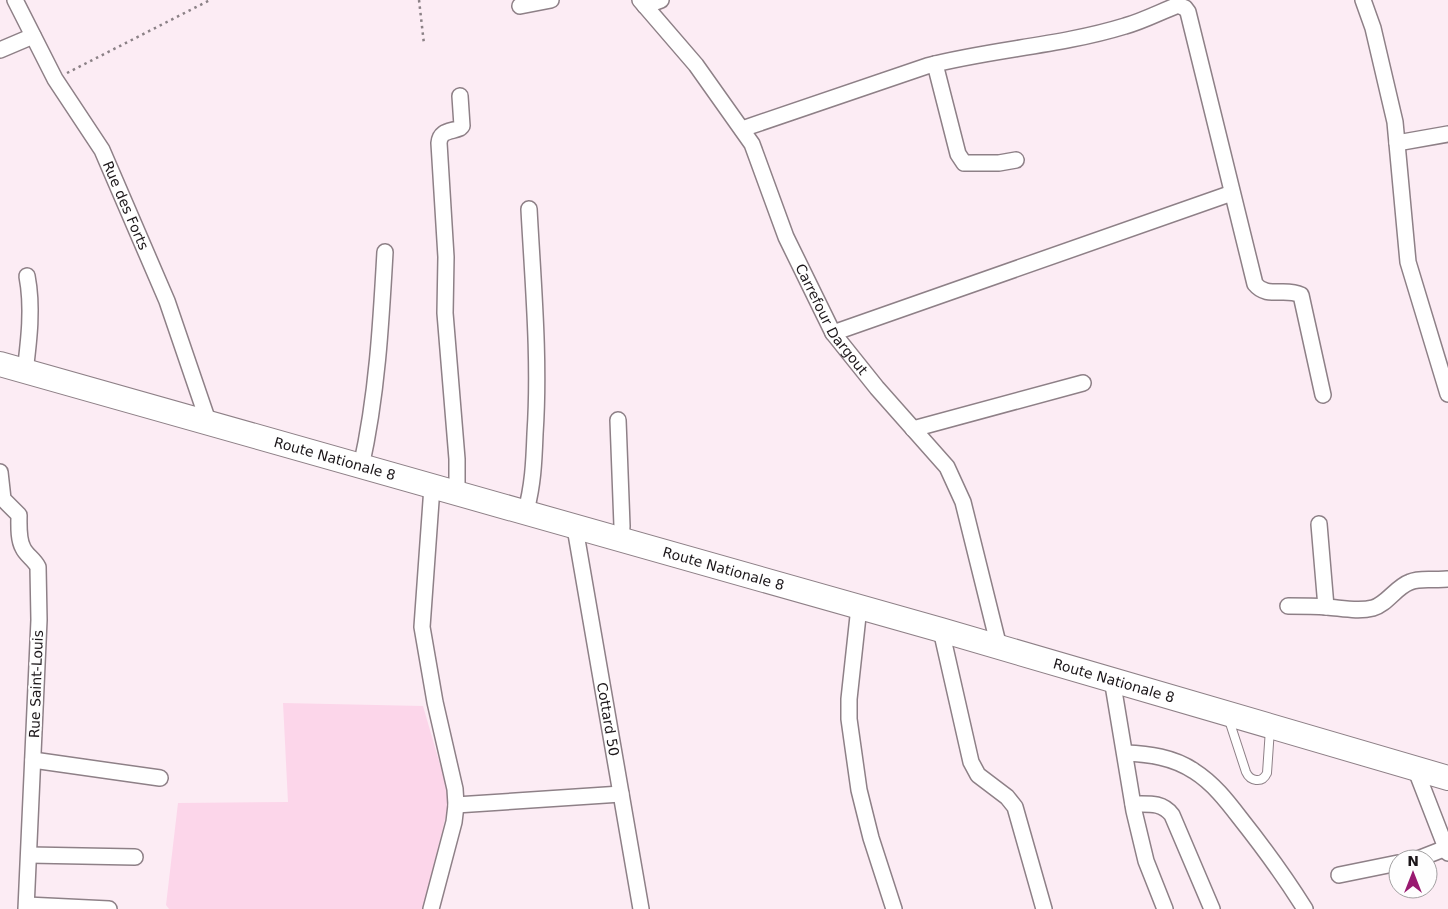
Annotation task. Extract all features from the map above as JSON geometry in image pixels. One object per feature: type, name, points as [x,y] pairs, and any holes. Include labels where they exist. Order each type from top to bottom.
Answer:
[{"type":"main road","name":"Route Nationale 8","points":[[0,364],[525,514],[941,630],[1448,778]]},
{"type":"street","name":"Rue des Forts","points":[[15,0],[56,79],[102,150],[168,301],[209,424]]},
{"type":"street","points":[[520,6],[551,0]]},
{"type":"street","points":[[643,3],[660,0]]},
{"type":"street","points":[[1363,0],[1373,28],[1395,122],[1408,262],[1447,387]]},
{"type":"street","points":[[742,129],[935,64],[1056,42],[1125,26],[1177,2],[1188,12],[1255,284],[1266,292],[1289,292],[1301,295],[1323,395]]},
{"type":"street","name":"Carrefour Dargout","points":[[643,3],[696,66],[752,144],[786,237],[833,333],[877,388],[947,467],[963,502],[999,647]]},
{"type":"street","points":[[0,50],[33,36]]},
{"type":"street","points":[[935,64],[958,154],[964,163],[999,163],[1016,160]]},
{"type":"street","points":[[457,494],[457,459],[445,313],[446,257],[439,143],[445,132],[460,128],[462,122],[460,96]]},
{"type":"street","points":[[1397,143],[1448,134]]},
{"type":"street","points":[[833,333],[1232,193]]},
{"type":"street","points":[[525,514],[533,480],[537,401],[529,209]]},
{"type":"street","points":[[361,467],[369,431],[375,383],[385,252]]},
{"type":"street","points":[[25,372],[29,341],[30,290],[27,276]]},
{"type":"street","points":[[913,428],[1083,383]]},
{"type":"street","points":[[618,420],[622,526],[620,540]]},
{"type":"street","name":"Rue Saint-Louis","points":[[0,472],[3,499],[19,515],[23,550],[35,561],[38,567],[39,620],[27,907]]},
{"type":"street","points":[[431,909],[454,822],[456,805],[455,789],[435,702],[422,627],[432,487]]},
{"type":"street","points":[[1319,524],[1326,607]]},
{"type":"street","name":"Cottard 50","points":[[575,528],[641,909]]},
{"type":"street","points":[[1288,606],[1357,610],[1373,608],[1409,582],[1418,579],[1436,581],[1448,579]]},
{"type":"street","points":[[858,607],[849,699],[849,719],[870,838],[894,909]]},
{"type":"street","points":[[941,630],[971,762],[978,775],[1007,797],[1015,807],[1044,909]]},
{"type":"street","points":[[1112,679],[1133,804],[1146,861],[1165,909]]},
{"type":"street","points":[[1124,752],[1150,754],[1170,759],[1194,771],[1221,794],[1258,841],[1305,909]]},
{"type":"street","points":[[33,760],[160,778]]},
{"type":"street","points":[[1415,768],[1447,851]]},
{"type":"street","points":[[456,805],[621,794]]},
{"type":"street","points":[[1133,804],[1159,805],[1167,809],[1172,815],[1212,909]]},
{"type":"street","points":[[29,854],[135,857]]},
{"type":"street","points":[[1339,875],[1388,865]]},
{"type":"street","points":[[27,907],[109,909]]},
{"type":"lane","points":[[1227,713],[1246,772],[1248,777],[1253,780],[1261,780],[1265,778],[1267,773],[1271,726]]},
{"type":"path","points":[[56,79],[210,0]]},
{"type":"path","points":[[419,0],[424,44]]},
{"type":"shaded area","points":[[283,703],[423,706],[450,799],[423,909],[169,909],[166,905],[178,803],[288,802]]}]
